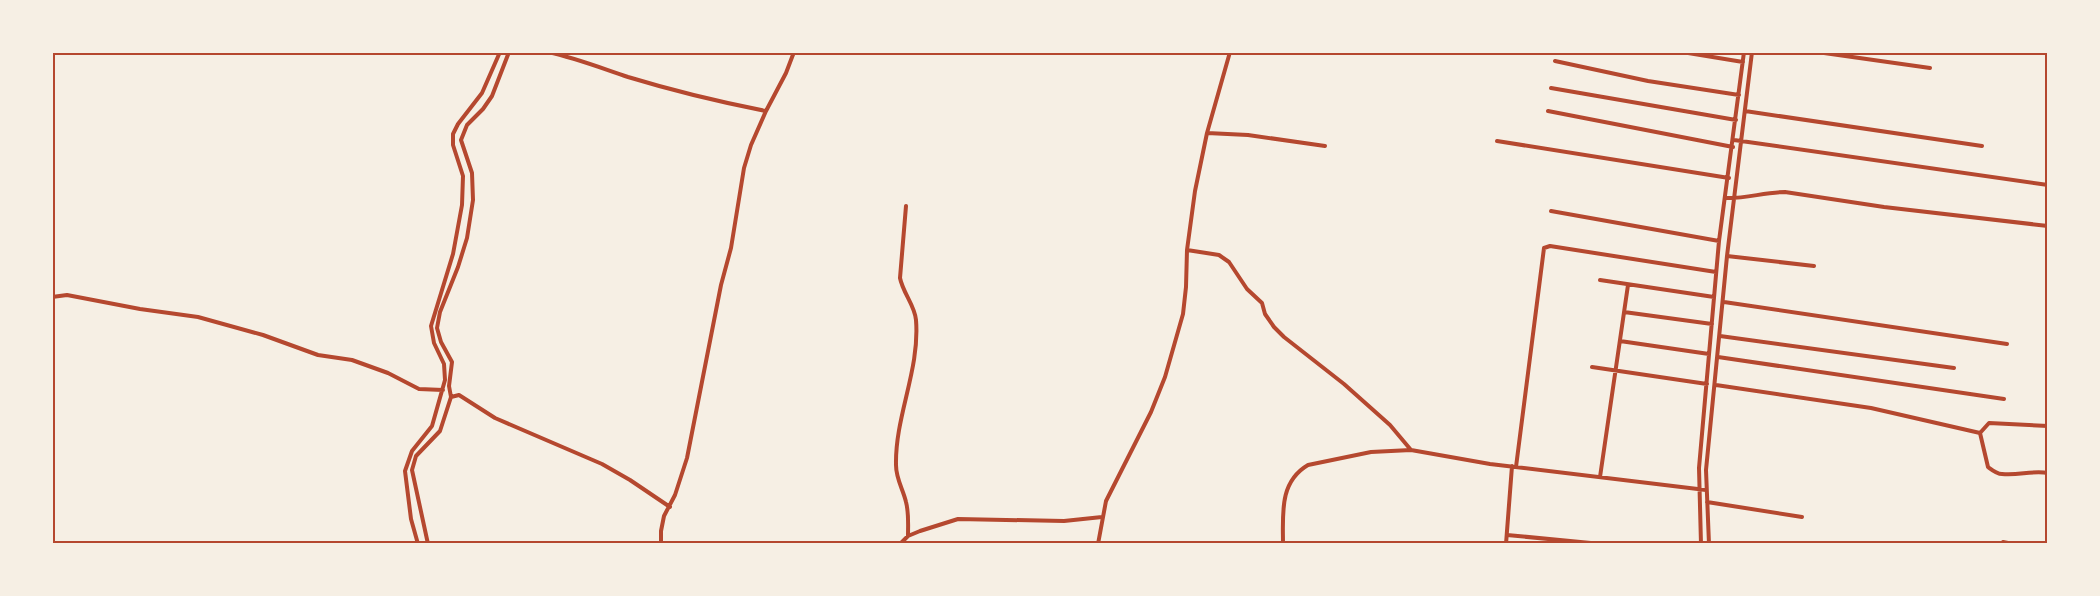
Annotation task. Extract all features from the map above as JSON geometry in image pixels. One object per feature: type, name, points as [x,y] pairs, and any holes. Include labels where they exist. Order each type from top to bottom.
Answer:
[{"type":"street","points":[[418,544],[411,519],[405,470],[412,452],[432,426],[443,390],[445,369],[432,338],[431,326],[452,254],[462,204],[463,176],[453,145],[453,134],[458,124],[482,93],[500,52]]},
{"type":"street","points":[[428,544],[412,480],[413,466],[419,452],[440,431],[452,397],[449,386],[452,362],[441,342],[437,328],[440,312],[458,267],[473,200],[472,172],[462,140],[467,124],[483,110],[492,96],[509,52]]},
{"type":"street","points":[[548,52],[587,62],[628,77],[691,95],[766,111]]},
{"type":"street","points":[[661,544],[664,516],[670,508],[683,475],[689,449],[731,248],[744,168],[751,145],[794,52]]},
{"type":"street","points":[[1098,544],[1102,517],[1110,491],[1151,412],[1165,377],[1183,314],[1187,250],[1196,190],[1207,133],[1230,52]]},
{"type":"street","points":[[1682,52],[1743,62]]},
{"type":"street","points":[[1701,544],[1698,489],[1716,272],[1744,52]]},
{"type":"street","points":[[1709,544],[1706,490],[1727,256],[1752,52]]},
{"type":"street","points":[[1817,52],[1930,68]]},
{"type":"street","points":[[1555,62],[1648,81],[1739,96]]},
{"type":"street","points":[[1551,88],[1736,120]]},
{"type":"street","points":[[1548,111],[1733,147]]},
{"type":"street","points":[[1745,111],[1982,146]]},
{"type":"street","points":[[1207,133],[1248,135],[1325,146]]},
{"type":"street","points":[[1734,140],[2048,186]]},
{"type":"street","points":[[1497,141],[1729,178]]},
{"type":"street","points":[[1726,198],[1769,192],[1785,192],[1884,207],[2048,226]]},
{"type":"street","points":[[906,206],[900,278],[902,288],[915,312],[916,330],[911,374],[896,451],[896,466],[897,478],[907,503],[908,536]]},
{"type":"street","points":[[1550,211],[1719,241]]},
{"type":"street","points":[[1506,544],[1514,467],[1546,246],[1716,272]]},
{"type":"street","points":[[1187,250],[1219,255],[1229,262],[1247,289],[1262,303],[1265,314],[1274,327],[1344,384],[1390,425],[1411,450]]},
{"type":"street","points":[[1727,256],[1814,266]]},
{"type":"street","points":[[1600,280],[1714,298]]},
{"type":"street","points":[[1600,477],[1628,285]]},
{"type":"street","points":[[52,297],[67,295],[140,309],[198,317],[263,335],[318,355],[352,360],[388,373],[418,388],[443,390]]},
{"type":"street","points":[[1724,302],[2007,344]]},
{"type":"street","points":[[1624,312],[1712,324]]},
{"type":"street","points":[[1720,336],[1954,368]]},
{"type":"street","points":[[1620,341],[1709,354]]},
{"type":"street","points":[[1718,357],[2004,398]]},
{"type":"street","points":[[1592,367],[1707,384]]},
{"type":"street","points":[[1716,385],[1871,408],[1980,433]]},
{"type":"street","points":[[452,397],[459,395],[495,418],[602,464],[638,485],[670,508]]},
{"type":"street","points":[[1980,433],[1989,423],[2048,426]]},
{"type":"street","points":[[1980,433],[1988,467],[1996,473],[2035,471],[2048,473]]},
{"type":"street","points":[[1283,544],[1287,487],[1299,470],[1308,465],[1371,452],[1411,450],[1514,467],[1706,490]]},
{"type":"street","points":[[1707,502],[1802,517]]},
{"type":"street","points":[[900,544],[908,536],[935,525],[958,519],[1064,521],[1102,517]]},
{"type":"street","points":[[1507,535],[1600,544]]},
{"type":"street","points":[[2003,542],[2014,544]]}]
